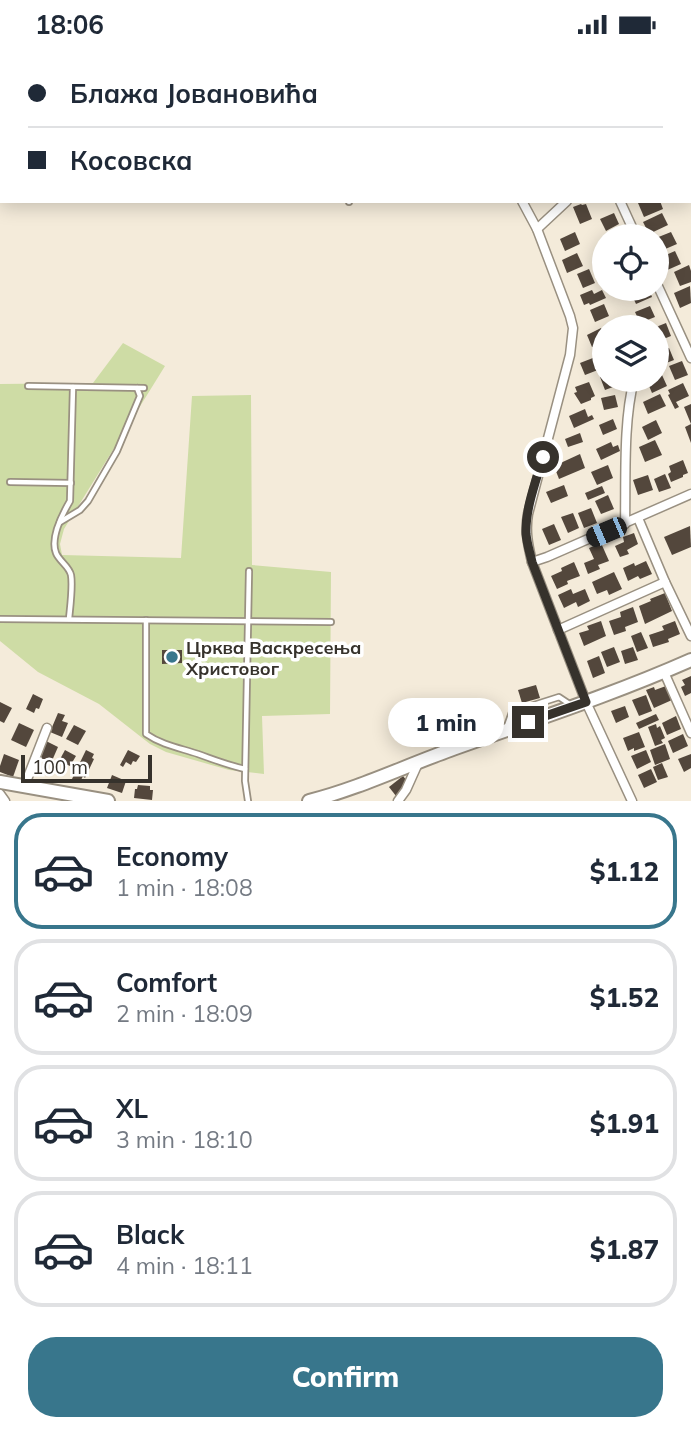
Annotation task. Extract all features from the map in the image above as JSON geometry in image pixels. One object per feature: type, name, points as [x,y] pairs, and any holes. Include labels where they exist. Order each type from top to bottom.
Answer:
[{"type":"street","points":[[523,203],[537,229],[573,328],[570,355],[528,514],[526,532],[532,562],[586,702],[632,801]]},
{"type":"street","points":[[537,229],[565,203]]},
{"type":"street","points":[[621,203],[631,224]]},
{"type":"street","points":[[665,301],[691,358]]},
{"type":"street","points":[[625,524],[631,392]]},
{"type":"street","points":[[532,562],[691,494]]},
{"type":"street","points":[[638,518],[691,636]]},
{"type":"street","points":[[558,630],[665,582]]},
{"type":"street","points":[[309,801],[586,702],[691,660]]},
{"type":"street","points":[[664,672],[691,733]]},
{"type":"street","points":[[24,787],[47,728]]},
{"type":"street","points":[[398,801],[419,761]]},
{"type":"street","points":[[0,782],[108,801]]},
{"type":"street","points":[[0,794],[5,801]]},
{"type":"lane","points":[[29,386],[144,388]]},
{"type":"lane","points":[[69,619],[71,575],[56,553],[55,544],[59,523],[70,501],[73,387]]},
{"type":"lane","points":[[59,523],[80,510],[99,485],[117,451],[140,396],[137,388]]},
{"type":"lane","points":[[10,482],[71,483]]},
{"type":"lane","points":[[248,801],[245,769],[249,571]]},
{"type":"lane","points":[[0,619],[331,622]]},
{"type":"lane","points":[[146,620],[146,734],[157,741],[221,764],[245,769]]},
{"type":"green space","points":[[123,343],[165,366],[64,529],[60,544],[62,555],[181,558],[192,396],[251,395],[252,565],[331,572],[330,714],[262,716],[264,774],[229,770],[166,752],[150,744],[99,704],[38,672],[0,641],[0,384],[93,383]]},
{"type":"building","points":[[638,203],[661,203],[663,209],[644,217]]},
{"type":"building","points":[[586,204],[592,219],[580,224],[573,207]]},
{"type":"building","points":[[614,213],[619,224],[602,224],[600,219]]},
{"type":"building","points":[[662,213],[668,224],[644,224],[643,222]]},
{"type":"building","points":[[575,232],[580,244],[565,251],[560,239]]},
{"type":"building","points":[[669,233],[677,244],[669,247]]},
{"type":"building","points":[[675,251],[681,264],[669,269],[669,254]]},
{"type":"building","points":[[577,253],[583,266],[567,273],[562,260]]},
{"type":"building","points":[[689,265],[691,282],[680,286],[674,272]]},
{"type":"building","points":[[589,269],[592,284],[583,288],[577,274]]},
{"type":"building","points":[[690,286],[691,303],[680,308],[674,293]]},
{"type":"building","points":[[592,290],[592,301],[599,301],[584,305],[580,295]]},
{"type":"building","points":[[604,304],[609,315],[592,315],[590,310]]},
{"type":"building","points":[[650,306],[654,315],[636,315],[635,312]]},
{"type":"building","points":[[592,332],[592,347],[587,335]]},
{"type":"building","points":[[669,348],[674,360],[669,362]]},
{"type":"building","points":[[592,358],[592,372],[585,375],[580,363]]},
{"type":"building","points":[[682,361],[688,375],[675,380],[669,366]]},
{"type":"building","points":[[589,382],[595,396],[581,404],[574,393],[577,392],[575,387]]},
{"type":"building","points":[[683,383],[689,396],[676,402],[679,407],[675,409],[668,395],[669,390]]},
{"type":"building","points":[[660,394],[666,406],[648,414],[643,402]]},
{"type":"building","points":[[615,395],[618,407],[604,410],[601,398]]},
{"type":"building","points":[[691,404],[691,424],[684,407]]},
{"type":"building","points":[[585,409],[588,417],[592,415],[594,419],[574,428],[569,416]]},
{"type":"building","points":[[613,419],[617,429],[603,435],[599,425]]},
{"type":"building","points":[[656,420],[662,433],[648,440],[642,427]]},
{"type":"building","points":[[691,424],[691,443],[685,427]]},
{"type":"building","points":[[580,433],[583,442],[568,447],[565,439]]},
{"type":"building","points":[[655,440],[662,455],[645,462],[639,447]]},
{"type":"building","points":[[611,442],[613,447],[618,445],[620,451],[601,460],[596,449]]},
{"type":"building","points":[[580,454],[585,468],[559,479],[554,466]]},
{"type":"building","points":[[683,460],[688,473],[671,482],[669,466]]},
{"type":"building","points":[[608,465],[613,478],[597,485],[591,472]]},
{"type":"building","points":[[665,474],[671,488],[659,492],[654,479]]},
{"type":"building","points":[[648,475],[653,490],[638,495],[633,480]]},
{"type":"building","points":[[564,485],[568,496],[551,503],[546,492]]},
{"type":"building","points":[[602,486],[605,493],[588,500],[585,493]]},
{"type":"building","points":[[608,495],[614,509],[601,514],[595,501]]},
{"type":"building","points":[[591,508],[597,523],[584,528],[578,513]]},
{"type":"building","points":[[573,513],[579,528],[568,533],[561,517]]},
{"type":"building","points":[[554,524],[561,540],[549,545],[542,529]]},
{"type":"building","points":[[690,526],[691,547],[672,555],[664,537]]},
{"type":"building","points":[[634,533],[638,544],[627,550],[629,554],[620,557],[615,546],[624,542],[623,537]]},
{"type":"building","points":[[601,543],[609,561],[598,565],[600,569],[588,574],[584,563],[594,559],[589,548]]},
{"type":"building","points":[[646,561],[652,574],[628,581],[623,568]]},
{"type":"building","points":[[574,562],[580,576],[557,589],[551,576]]},
{"type":"building","points":[[614,572],[622,589],[609,595],[607,590],[597,594],[592,582]]},
{"type":"building","points":[[571,589],[573,594],[585,589],[590,601],[578,607],[576,602],[564,608],[558,595]]},
{"type":"building","points":[[665,593],[672,611],[645,624],[639,606]]},
{"type":"building","points":[[633,607],[638,622],[625,627],[626,631],[614,635],[609,621],[621,617],[620,612]]},
{"type":"building","points":[[601,621],[606,636],[584,646],[579,633],[589,630],[587,626]]},
{"type":"building","points":[[675,621],[680,634],[668,639],[669,642],[653,647],[649,635],[664,630],[662,626]]},
{"type":"building","points":[[641,632],[648,648],[637,652],[631,636]]},
{"type":"building","points":[[614,647],[620,662],[607,667],[601,652]]},
{"type":"building","points":[[633,647],[638,660],[625,664],[621,651]]},
{"type":"building","name":"Црква Васкресења Христовог","points":[[162,650],[182,650],[182,663],[162,664]]},
{"type":"building","points":[[599,656],[605,673],[593,678],[587,661]]},
{"type":"building","points":[[691,676],[691,693],[685,696],[681,687],[685,685],[682,680]]},
{"type":"building","points":[[536,685],[540,698],[522,703],[518,690]]},
{"type":"building","points":[[666,686],[672,700],[654,708],[646,690]]},
{"type":"building","points":[[33,694],[43,699],[34,713],[26,709]]},
{"type":"building","points":[[646,695],[652,711],[639,716],[632,700]]},
{"type":"building","points":[[0,702],[12,708],[4,723],[0,721]]},
{"type":"building","points":[[625,706],[629,717],[616,723],[611,711]]},
{"type":"building","points":[[58,713],[65,715],[62,721],[68,723],[62,737],[50,732]]},
{"type":"building","points":[[656,714],[659,720],[639,729],[636,723]]},
{"type":"building","points":[[676,716],[681,729],[667,735],[662,723]]},
{"type":"building","points":[[19,723],[34,730],[26,747],[11,740]]},
{"type":"building","points":[[656,724],[657,728],[660,726],[665,738],[661,740],[663,743],[655,746],[648,727]]},
{"type":"building","points":[[74,725],[86,731],[78,745],[66,739]]},
{"type":"building","points":[[639,732],[645,747],[628,751],[623,738]]},
{"type":"building","points":[[683,734],[688,746],[673,753],[668,741]]},
{"type":"building","points":[[46,741],[58,747],[51,763],[39,757]]},
{"type":"building","points":[[665,744],[670,759],[655,765],[650,750]]},
{"type":"building","points":[[65,750],[76,756],[70,766],[59,761]]},
{"type":"building","points":[[86,750],[94,754],[94,759],[85,778],[83,776],[80,782],[72,779]]},
{"type":"building","points":[[128,750],[140,756],[136,762],[133,761],[131,765],[126,762],[123,767],[120,765]]},
{"type":"building","points":[[646,750],[651,762],[637,769],[631,756]]},
{"type":"building","points":[[4,754],[19,760],[13,777],[0,772]]},
{"type":"building","points":[[691,754],[691,768],[684,772],[678,759]]},
{"type":"building","points":[[662,763],[668,777],[658,780],[653,767]]},
{"type":"building","points":[[651,769],[657,782],[644,788],[638,775]]},
{"type":"building","points":[[112,775],[126,781],[122,793],[107,788]]},
{"type":"building","points":[[403,776],[407,781],[396,796],[389,787]]},
{"type":"building","points":[[138,785],[150,786],[150,790],[153,790],[152,800],[134,798]]},
{"type":"place","name":"Црква Васкресења Христовог","points":[[172,657]]},
{"type":"route","points":[[528,722],[586,702],[527,544],[528,514],[543,457]]}]
